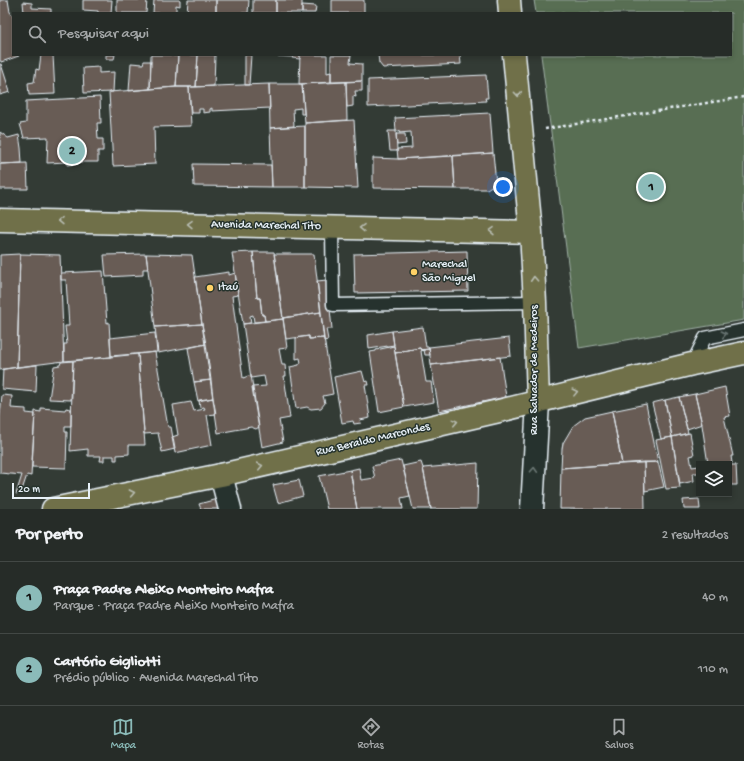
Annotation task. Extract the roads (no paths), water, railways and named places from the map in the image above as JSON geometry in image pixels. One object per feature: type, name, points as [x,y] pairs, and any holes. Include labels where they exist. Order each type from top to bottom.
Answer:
[{"type":"main road","points":[[509,0],[510,12]]},
{"type":"main road","name":"Rua Salvador de Medeiros","points":[[514,56],[531,232],[535,302],[538,402],[532,509]]},
{"type":"main road","name":"Avenida Marechal Tito","points":[[0,220],[531,232]]},
{"type":"main road","name":"Rua Beraldo Marcondes","points":[[53,509],[221,475],[744,353]]},
{"type":"main road","points":[[221,475],[230,509]]},
{"type":"lane","points":[[332,227],[333,305],[535,302]]},
{"type":"lane","points":[[692,364],[706,338],[744,330]]},
{"type":"place","name":"Cartório Gigliotti","points":[[72,151]]},
{"type":"place","name":"Praça Padre Aleixo Monteiro Mafra","points":[[651,187]]},
{"type":"place","name":"Marechal São Miguel","points":[[414,272]]},
{"type":"place","name":"Itaú","points":[[210,288]]}]
